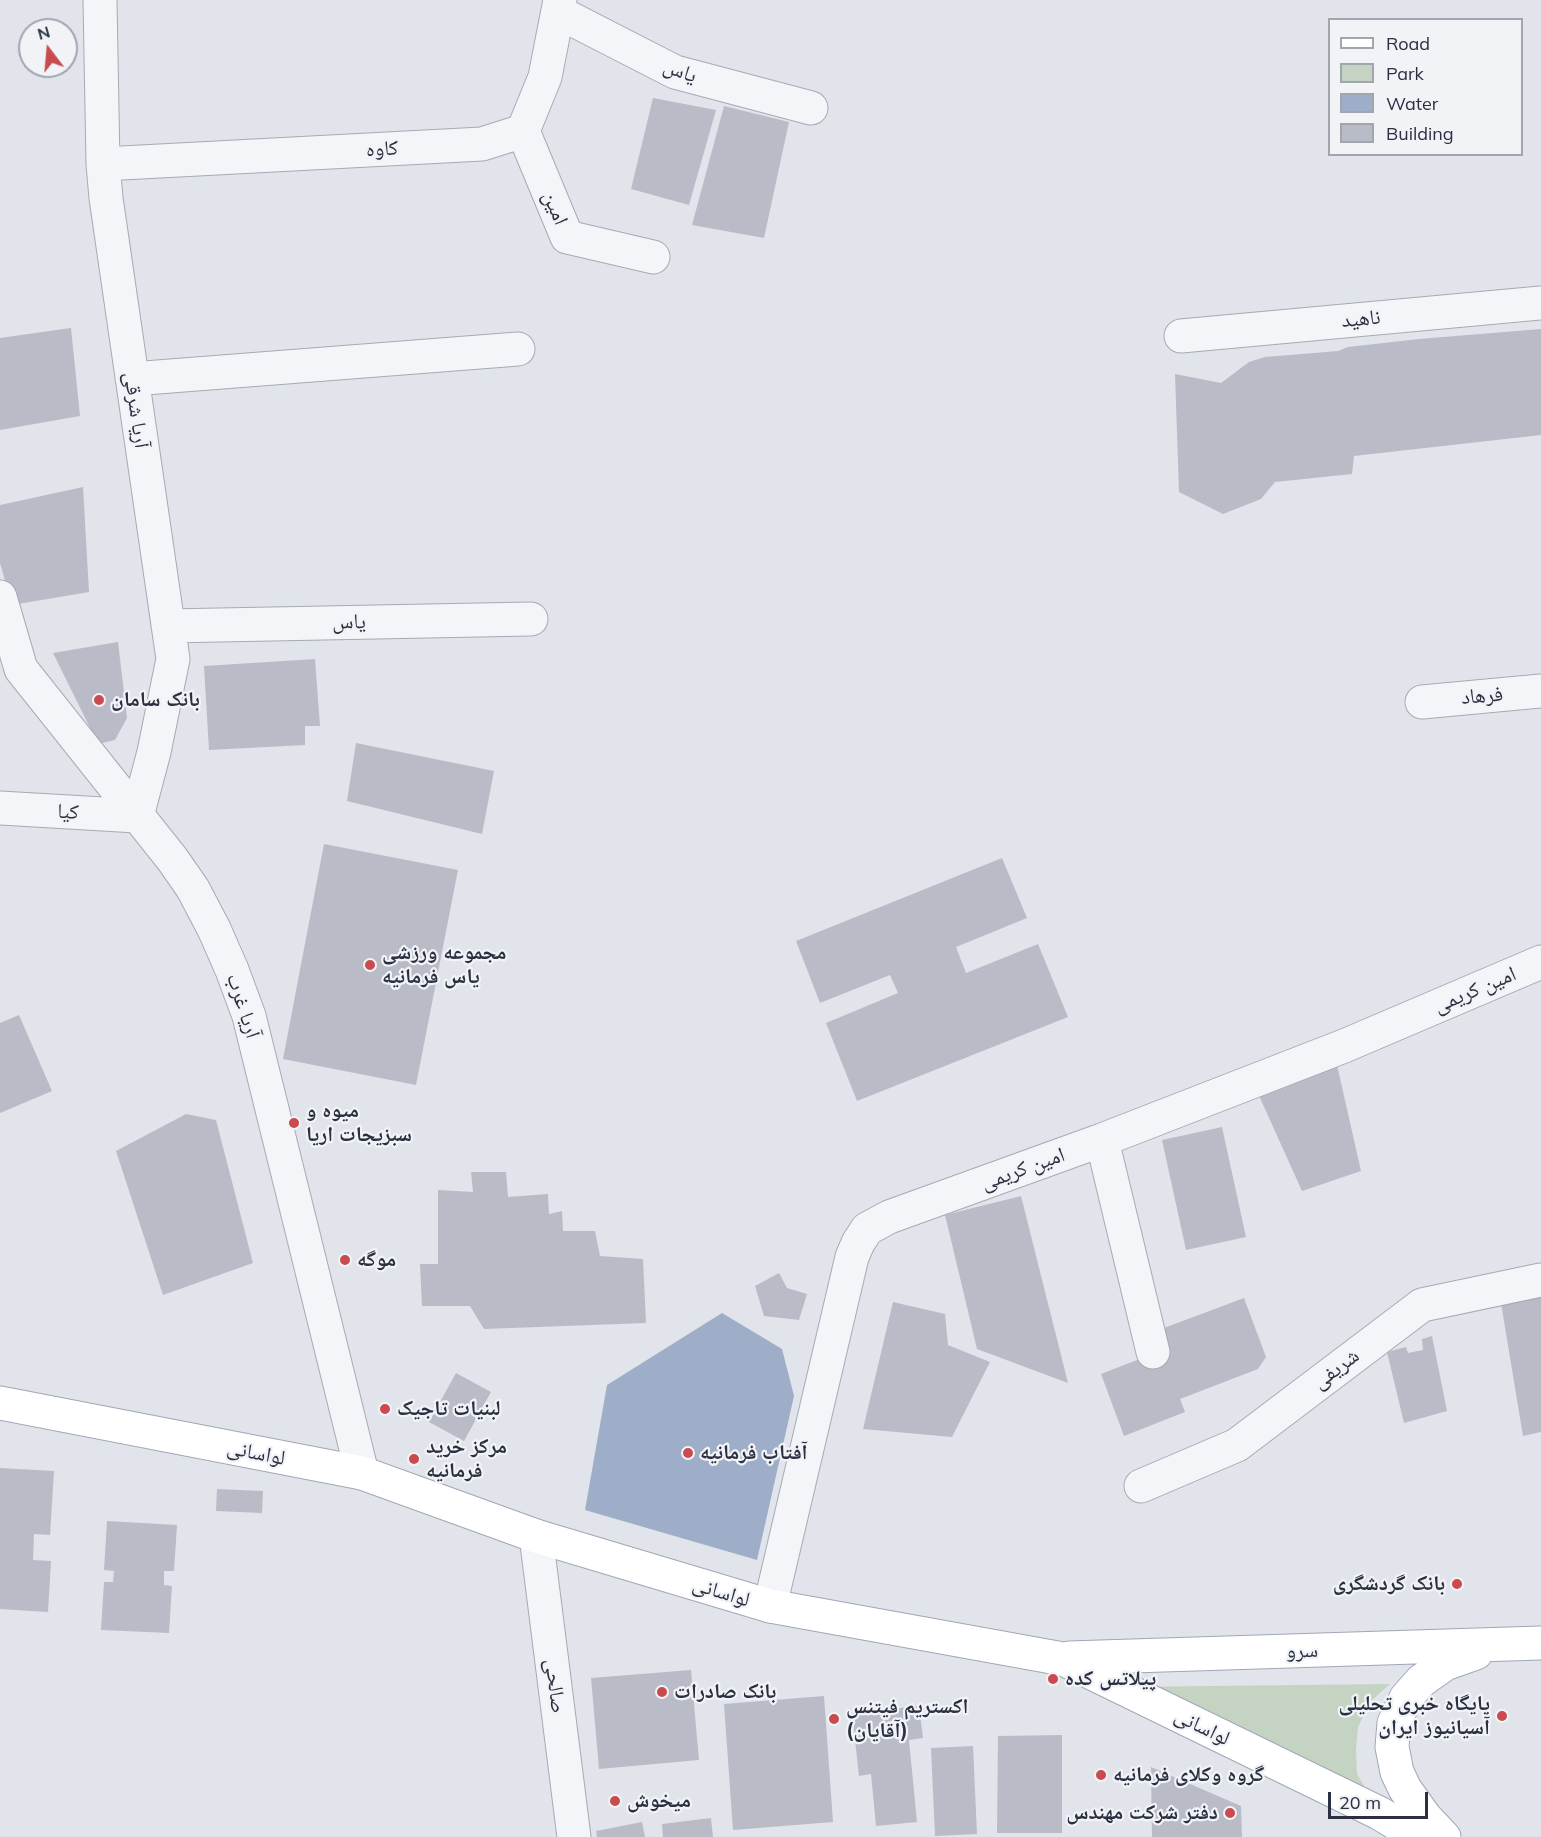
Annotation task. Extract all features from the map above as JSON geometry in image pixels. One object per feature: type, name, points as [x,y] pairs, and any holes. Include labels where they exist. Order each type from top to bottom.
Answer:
[{"type":"main road","name":"لواسانی","points":[[0,1403],[362,1473],[536,1536],[770,1606],[1063,1659],[1379,1813],[1419,1837]]},
{"type":"main road","name":"سرو","points":[[1063,1659],[1536,1644]]},
{"type":"main road","points":[[1444,1837],[1425,1817],[1405,1789],[1397,1772],[1392,1747],[1394,1723],[1406,1698],[1421,1681],[1445,1664],[1468,1655],[1536,1644]]},
{"type":"street","name":"آریا شرقی","points":[[100,0],[103,164],[172,659],[154,752],[137,816]]},
{"type":"street","name":"یاس","points":[[559,6],[675,72],[812,108]]},
{"type":"street","points":[[523,131],[544,77],[559,6]]},
{"type":"street","name":"کاوه","points":[[103,164],[482,144],[523,131]]},
{"type":"street","name":"امین","points":[[523,131],[567,237],[653,257]]},
{"type":"street","name":"ناهید","points":[[1182,336],[1541,303]]},
{"type":"street","points":[[132,379],[518,349]]},
{"type":"street","name":"آریا غرب","points":[[0,597],[21,669],[193,889],[228,959],[249,1016],[362,1473]]},
{"type":"street","name":"یاس","points":[[168,626],[531,619]]},
{"type":"street","name":"فرهاد","points":[[1422,702],[1541,691]]},
{"type":"street","name":"کیا","points":[[0,808],[137,816]]},
{"type":"street","name":"امین کریمی","points":[[770,1606],[852,1257],[867,1229],[889,1217],[1102,1140],[1344,1046],[1541,962]]},
{"type":"street","points":[[1102,1140],[1153,1352]]},
{"type":"street","name":"شریفی","points":[[1141,1486],[1237,1445],[1422,1305],[1541,1280]]},
{"type":"street","name":"صالحی","points":[[536,1536],[574,1837]]},
{"type":"green space","points":[[1390,1684],[1370,1702],[1358,1727],[1357,1774],[1371,1798],[1122,1687]]},
{"type":"water","name":"آفتاب فرمانیه","points":[[722,1313],[782,1349],[794,1396],[757,1560],[585,1510],[607,1385]]},
{"type":"building","points":[[653,98],[716,110],[689,205],[631,189]]},
{"type":"building","points":[[724,106],[789,122],[764,238],[692,225]]},
{"type":"building","points":[[71,328],[80,416],[0,430],[0,338]]},
{"type":"building","points":[[1541,329],[1541,435],[1354,456],[1352,474],[1275,482],[1261,499],[1223,514],[1179,492],[1175,374],[1221,383],[1249,362],[1265,357],[1338,351],[1348,347],[1419,339]]},
{"type":"building","points":[[83,487],[89,592],[12,605],[0,563],[0,505]]},
{"type":"building","points":[[118,642],[127,718],[115,740],[98,744],[53,653]]},
{"type":"building","points":[[315,659],[320,726],[305,726],[305,745],[209,750],[204,666]]},
{"type":"building","points":[[356,743],[494,771],[482,834],[347,801]]},
{"type":"building","name":"مجموعه ورزشی یاس فرمانیه","points":[[324,844],[458,870],[416,1085],[283,1059]]},
{"type":"building","points":[[1002,858],[1027,918],[956,947],[966,973],[1038,944],[1068,1017],[857,1101],[826,1023],[898,993],[890,975],[820,1003],[796,941]]},
{"type":"building","points":[[19,1015],[52,1091],[0,1113],[0,1023]]},
{"type":"building","points":[[1335,1056],[1361,1171],[1302,1191],[1256,1089]]},
{"type":"building","points":[[186,1114],[216,1120],[253,1263],[163,1295],[116,1151]]},
{"type":"building","points":[[1222,1127],[1246,1237],[1186,1250],[1162,1140]]},
{"type":"building","points":[[471,1172],[506,1172],[508,1197],[548,1194],[549,1214],[562,1211],[563,1231],[595,1231],[600,1256],[643,1259],[646,1323],[484,1329],[470,1306],[422,1306],[420,1264],[438,1264],[438,1190],[473,1192]]},
{"type":"building","points":[[1021,1196],[1068,1383],[977,1349],[945,1215]]},
{"type":"building","points":[[779,1273],[787,1288],[807,1294],[799,1320],[764,1316],[755,1286]]},
{"type":"building","points":[[1541,1282],[1541,1432],[1523,1436],[1499,1291]]},
{"type":"building","points":[[1244,1298],[1266,1357],[1258,1369],[1180,1399],[1185,1412],[1124,1436],[1101,1374],[1155,1353],[1148,1334]]},
{"type":"building","points":[[893,1302],[945,1314],[948,1345],[990,1362],[952,1437],[863,1429]]},
{"type":"building","points":[[1432,1336],[1447,1411],[1404,1423],[1387,1352],[1406,1347],[1408,1353],[1423,1350],[1422,1339]]},
{"type":"building","points":[[456,1373],[491,1392],[464,1441],[429,1422]]},
{"type":"building","points":[[0,1468],[54,1471],[50,1535],[34,1534],[33,1560],[51,1561],[48,1612],[0,1609]]},
{"type":"building","points":[[217,1489],[263,1491],[262,1513],[216,1511]]},
{"type":"building","points":[[107,1521],[177,1525],[174,1571],[164,1571],[164,1585],[172,1586],[169,1633],[101,1630],[104,1582],[113,1582],[114,1571],[104,1570]]},
{"type":"building","points":[[691,1670],[699,1760],[599,1769],[591,1678]]},
{"type":"building","points":[[824,1696],[833,1822],[733,1830],[724,1704]]},
{"type":"building","points":[[919,1706],[923,1738],[909,1740],[917,1822],[876,1826],[871,1774],[859,1776],[852,1713]]},
{"type":"building","points":[[1062,1735],[1062,1833],[997,1833],[998,1736]]},
{"type":"building","points":[[973,1746],[977,1834],[935,1836],[931,1748]]},
{"type":"building","points":[[1151,1767],[1241,1806],[1242,1837],[1152,1837]]},
{"type":"building","points":[[711,1818],[713,1837],[663,1837],[662,1824]]},
{"type":"building","points":[[642,1822],[645,1837],[597,1837],[596,1831]]},
{"type":"place","name":"بانک سامان","points":[[99,700]]},
{"type":"place","name":"مجموعه ورزشی یاس فرمانیه","points":[[370,965]]},
{"type":"place","name":"میوه و سبزیجات اریا","points":[[294,1123]]},
{"type":"place","name":"موگه","points":[[345,1260]]},
{"type":"place","name":"لبنیات تاجیک","points":[[385,1409]]},
{"type":"place","name":"آفتاب فرمانیه","points":[[688,1453]]},
{"type":"place","name":"مرکز خرید فرمانیه","points":[[414,1459]]},
{"type":"place","name":"بانک گردشگری","points":[[1457,1584]]},
{"type":"place","name":"پیلاتس کده","points":[[1053,1679]]},
{"type":"place","name":"بانک صادرات","points":[[662,1692]]},
{"type":"place","name":"پایگاه خبری تحلیلی آسیانیوز ایران","points":[[1502,1716]]},
{"type":"place","name":"اکستریم فیتنس (آقایان)","points":[[834,1719]]},
{"type":"place","name":"گروه وكلاى فرمانيه","points":[[1101,1775]]},
{"type":"place","name":"میخوش","points":[[615,1801]]},
{"type":"place","name":"دفتر شرکت مهندس","points":[[1230,1813]]}]
